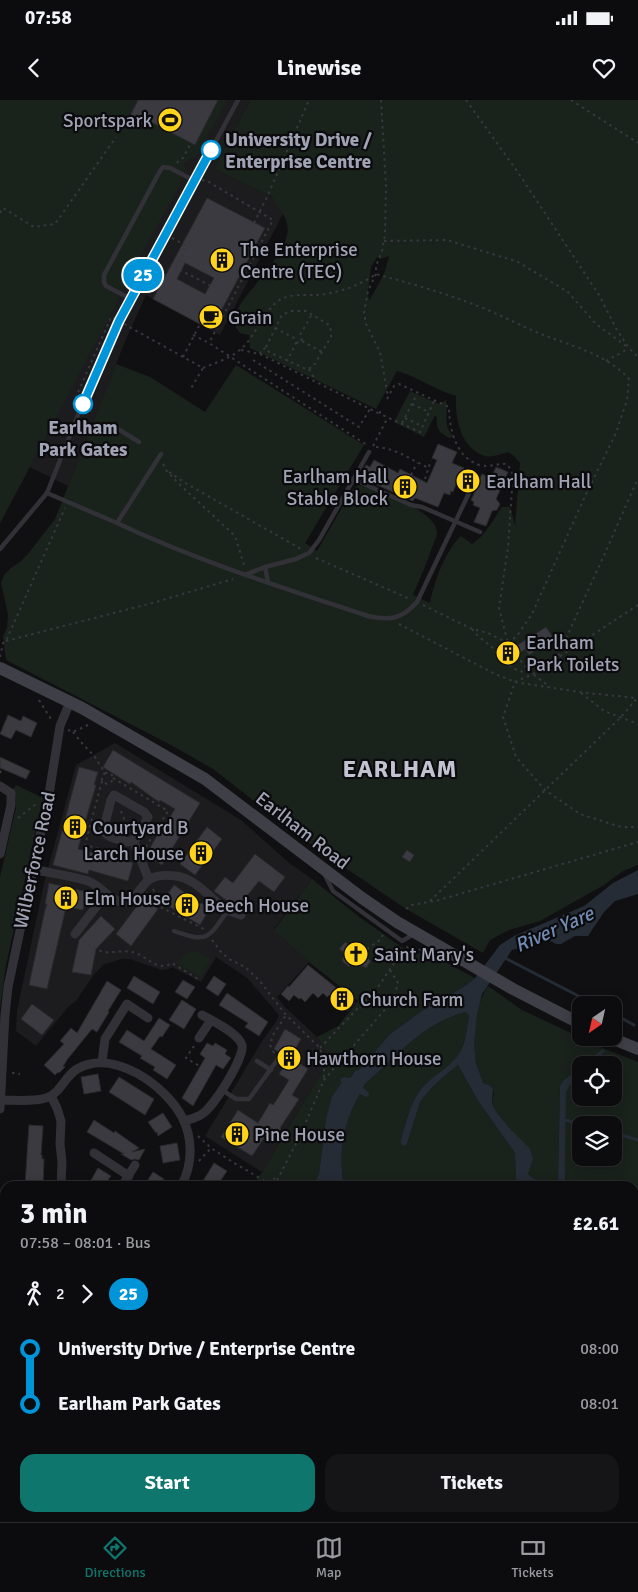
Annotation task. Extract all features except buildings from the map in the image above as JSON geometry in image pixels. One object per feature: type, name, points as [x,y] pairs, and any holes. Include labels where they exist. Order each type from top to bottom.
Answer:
[{"type":"main road","name":"Earlham Road","points":[[0,668],[70,702],[205,779],[321,868],[415,934],[513,989],[572,1019]]},
{"type":"main road","points":[[622,1042],[638,1049]]},
{"type":"street","name":"Wilberforce Road","points":[[0,1109],[8,986],[49,794],[60,726],[70,702]]},
{"type":"street","points":[[0,786],[11,794],[12,805],[0,854]]},
{"type":"street","points":[[114,795],[144,812],[148,817],[138,837],[128,842],[111,837],[104,831],[111,800],[114,795]]},
{"type":"street","points":[[133,840],[149,880]]},
{"type":"street","points":[[32,869],[89,882],[121,902],[130,901],[149,880],[164,876],[176,876],[190,880],[228,910],[241,915]]},
{"type":"street","points":[[75,934],[106,894]]},
{"type":"street","points":[[102,1062],[105,1039],[127,1004],[148,1018]]},
{"type":"street","points":[[186,1125],[203,1114],[222,1090],[238,1064],[241,1055],[242,1046],[239,1040],[202,1015]]},
{"type":"street","points":[[199,1038],[211,1020]]},
{"type":"street","points":[[1,1100],[33,1100],[51,1096],[77,1069],[102,1062],[120,1066],[142,1075],[168,1097],[178,1109],[186,1125],[190,1148],[190,1162],[184,1181]]},
{"type":"street","points":[[51,1096],[58,1108],[61,1121],[60,1181]]},
{"type":"street","points":[[94,1153],[129,1176]]},
{"type":"street","points":[[126,1181],[135,1165]]},
{"type":"lane","points":[[0,549],[47,493],[69,442],[80,410],[119,321],[238,100]]},
{"type":"lane","points":[[131,300],[106,286],[104,275],[160,171],[166,167],[195,181]]},
{"type":"lane","points":[[118,429],[139,442]]},
{"type":"lane","points":[[247,574],[296,559],[309,553],[319,540],[370,450]]},
{"type":"lane","points":[[117,523],[161,454]]},
{"type":"lane","points":[[353,479],[411,505],[422,507],[480,532]]},
{"type":"lane","points":[[47,493],[176,548],[268,582],[380,619],[402,616],[417,602],[470,491]]},
{"type":"lane","points":[[265,567],[268,582]]},
{"type":"lane","points":[[174,931],[200,939],[209,935],[228,910]]},
{"type":"lane","points":[[222,1090],[236,1099],[249,1099],[278,1059]]},
{"type":"lane","points":[[257,1061],[270,1070]]},
{"type":"path","points":[[254,223],[310,100]]},
{"type":"path","points":[[381,100],[386,186],[384,241],[376,266],[376,274],[368,291],[364,312],[366,324],[380,352],[387,399]]},
{"type":"path","points":[[466,100],[518,171],[599,295],[617,330],[629,348]]},
{"type":"path","points":[[571,100],[638,143]]},
{"type":"path","points":[[0,213],[3,208],[34,227],[55,224],[116,137]]},
{"type":"path","points":[[174,170],[191,143]]},
{"type":"path","points":[[204,181],[273,220],[209,343]]},
{"type":"path","points":[[172,238],[187,246],[176,268],[213,287],[214,285]]},
{"type":"path","points":[[384,241],[447,240],[518,262],[568,292],[596,324],[629,348],[638,357]]},
{"type":"path","points":[[190,390],[203,368],[240,349],[271,308],[281,299],[339,290],[361,283],[376,274],[434,290],[476,305],[540,334],[577,347],[606,361],[621,371],[629,379],[627,400],[622,417],[532,614],[517,636],[508,643]]},
{"type":"path","points":[[260,354],[261,350],[266,348],[282,314],[292,311],[306,311],[329,325],[331,331],[331,337],[313,367],[309,369],[287,361],[269,352],[266,348]]},
{"type":"path","points":[[294,338],[300,336],[312,314]]},
{"type":"path","points":[[80,410],[72,408],[111,317],[203,368]]},
{"type":"path","points":[[183,357],[200,324]]},
{"type":"path","points":[[275,328],[294,338],[296,343]]},
{"type":"path","points":[[193,335],[209,343],[370,450],[387,448],[405,455],[431,472]]},
{"type":"path","points":[[300,336],[302,341],[322,352]]},
{"type":"path","points":[[287,361],[296,343],[302,341]]},
{"type":"path","points":[[606,361],[629,348]]},
{"type":"path","points":[[240,349],[260,354],[420,432],[434,401]]},
{"type":"path","points":[[253,360],[359,426],[370,409]]},
{"type":"path","points":[[309,369],[313,376],[313,381]]},
{"type":"path","points":[[402,423],[417,393]]},
{"type":"path","points":[[412,404],[429,412]]},
{"type":"path","points":[[370,450],[388,417]]},
{"type":"path","points":[[405,418],[422,426]]},
{"type":"path","points":[[6,641],[156,602],[247,574],[235,536],[166,470],[161,454]]},
{"type":"path","points":[[425,479],[431,460]]},
{"type":"path","points":[[411,475],[417,463]]},
{"type":"path","points":[[166,470],[320,560],[417,602],[472,630],[488,633],[508,643],[523,664],[550,687]]},
{"type":"path","points":[[557,657],[638,478]]},
{"type":"path","points":[[0,656],[3,643],[6,641],[68,502]]},
{"type":"path","points":[[638,604],[533,674],[515,682],[503,717],[516,757],[545,790],[580,814],[621,827],[638,827]]},
{"type":"path","points":[[380,619],[400,625],[495,674],[515,682],[579,692],[638,698]]},
{"type":"path","points":[[472,630],[494,648],[506,663],[518,671],[533,674]]},
{"type":"path","points":[[502,658],[506,655]]},
{"type":"path","points":[[579,692],[604,711],[638,724]]},
{"type":"path","points":[[37,698],[53,722],[73,732],[96,757],[105,773]]},
{"type":"path","points":[[430,901],[621,717],[638,698]]},
{"type":"path","points":[[73,732],[88,725],[96,725]]},
{"type":"path","points":[[0,773],[2,768]]},
{"type":"path","points":[[105,773],[110,773],[113,778],[168,811],[143,852],[134,857],[86,844],[102,776],[105,773]]},
{"type":"path","points":[[109,783],[113,778]]},
{"type":"path","points":[[102,781],[107,784],[109,783]]},
{"type":"path","points":[[109,783],[133,840]]},
{"type":"path","points":[[6,827],[49,794]]},
{"type":"path","points":[[406,909],[412,905],[638,842]]},
{"type":"path","points":[[149,880],[162,908],[206,930],[220,952],[228,959],[245,967],[259,980],[286,1015],[320,1048],[324,1062],[324,1080]]},
{"type":"path","points":[[75,934],[96,949],[104,952],[133,952],[155,965],[166,966],[172,963],[198,979]]},
{"type":"path","points":[[367,949],[382,937]]},
{"type":"path","points":[[320,1048],[378,987],[403,950],[406,950],[405,947]]},
{"type":"path","points":[[276,1181],[299,1138],[324,1080],[394,999],[398,983],[390,970]]},
{"type":"path","points":[[278,1059],[270,1045],[273,1035],[286,1015]]},
{"type":"path","points":[[199,1038],[186,1058],[201,1067]]},
{"type":"path","points":[[186,1125],[211,1148],[265,1181]]},
{"type":"path","points":[[190,1162],[199,1161],[211,1148]]},
{"type":"path","points":[[271,1181],[278,1176]]},
{"type":"shaded area","points":[[0,100],[250,100],[214,169],[287,206],[220,335],[146,295],[126,339],[68,486],[30,467],[0,523]]},
{"type":"shaded area","points":[[0,100],[227,100],[198,154],[183,164],[186,170],[181,178],[182,181],[122,289],[117,302],[0,523]]},
{"type":"shaded area","points":[[250,100],[638,100],[638,865],[623,871],[604,885],[540,921],[509,930],[490,940],[483,953],[406,909],[300,837],[213,769],[171,745],[6,660],[3,636],[7,628],[8,615],[1,583],[4,575],[28,554],[55,519],[116,364],[150,377],[205,412],[236,365],[364,445],[305,543],[317,551],[352,490],[359,485],[406,503],[428,517],[435,525],[437,535],[413,595],[430,603],[441,567],[455,542],[461,536],[472,544],[485,532],[502,507],[510,507],[515,525],[520,463],[508,452],[485,456],[470,446],[458,423],[456,396],[397,371],[376,409],[250,348],[249,335],[240,333],[233,323],[235,314],[241,303],[277,257],[287,234],[287,224],[272,197],[214,169]],"holes":[[[389,256],[384,274],[369,301],[368,292],[371,267],[377,257],[380,259]]]},
{"type":"shaded area","points":[[410,391],[439,404],[446,400],[447,423],[452,437],[446,436],[439,430],[435,415],[424,437],[394,422]]},
{"type":"shaded area","points":[[115,743],[241,820],[288,862],[312,879],[274,929],[309,962],[277,997],[317,1037],[330,1058],[262,1172],[205,1136],[279,1015],[247,978],[216,957],[201,982],[172,967],[161,970],[130,959],[121,959],[103,965],[76,1001],[69,1006],[36,1046],[16,1031],[17,1011],[44,883],[76,765]]},
{"type":"shaded area","points":[[16,785],[43,798],[6,965],[0,1008],[0,877],[16,808],[13,790]]},
{"type":"shaded area","points":[[312,879],[358,916],[400,946],[410,952],[430,954],[475,978],[465,986],[423,1010],[390,1034],[360,1069],[355,1071],[350,1078],[343,1081],[326,1119],[317,1178],[314,1181],[256,1181],[330,1058],[317,1037],[338,1026],[358,1001],[309,962],[274,930]],"holes":[[[345,942],[362,952],[365,948],[369,951],[366,957],[371,961],[366,968],[353,962],[349,966],[342,961],[345,953],[339,949]]]},
{"type":"shaded area","points":[[192,951],[211,959],[201,977],[177,964],[183,956]]},
{"type":"shaded area","points":[[488,986],[522,1010],[572,1033],[572,1046],[599,1046],[638,1062],[638,1181],[565,1181],[567,1088],[572,1083],[572,1106],[622,1106],[622,1056],[600,1056],[604,1051],[602,1049],[593,1056],[572,1056],[572,1074],[560,1086],[558,1181],[539,1181],[528,1174],[533,1159],[497,1113],[492,1104],[494,1093],[491,1086],[483,1083],[476,1059],[474,1044],[479,1006]]},
{"type":"shaded area","points":[[465,1012],[469,1015],[462,1048],[452,1063],[426,1084],[417,1094],[401,1139],[407,1144],[420,1102],[438,1082],[458,1065],[478,1101],[515,1153],[516,1181],[343,1181],[343,1138],[349,1116],[360,1094],[366,1097],[363,1088],[365,1084],[411,1042],[436,1024]]},
{"type":"water","name":"River Yare","points":[[638,870],[638,894],[615,901],[604,912],[588,936],[575,936],[561,944],[541,941],[512,950],[482,994],[477,1015],[474,1044],[476,1062],[483,1083],[491,1086],[493,1089],[492,1104],[497,1113],[530,1149],[533,1159],[528,1174],[541,1181],[516,1181],[515,1153],[478,1101],[458,1065],[438,1082],[420,1102],[407,1144],[404,1146],[401,1143],[409,1113],[417,1094],[425,1084],[452,1063],[462,1048],[469,1015],[465,1012],[436,1024],[423,1033],[399,1052],[365,1084],[363,1088],[368,1092],[369,1096],[366,1097],[360,1094],[349,1116],[343,1138],[343,1181],[314,1181],[319,1174],[326,1119],[332,1097],[342,1082],[340,1080],[343,1077],[350,1078],[355,1071],[360,1069],[390,1034],[423,1010],[465,986],[475,978],[500,945],[514,936],[584,906],[613,883]]},
{"type":"water","points":[[602,1049],[605,1051],[600,1056],[594,1056]]},
{"type":"water","points":[[572,1074],[572,1084],[567,1091],[565,1181],[558,1181],[560,1086]]},
{"type":"waterway","name":"River Yare","points":[[503,957],[579,996]]},
{"type":"waterway","points":[[622,1018],[634,1025]]},
{"type":"waterway","points":[[565,1120],[572,1122]]},
{"type":"waterway","points":[[622,1135],[638,1140]]},
{"type":"bus line","name":"25","points":[[83,404],[119,321],[211,150]]},
{"type":"place","name":"Sportspark","points":[[170,120]]},
{"type":"place","name":"University Drive / Enterprise Centre","points":[[211,150]]},
{"type":"place","name":"The Enterprise Centre (TEC)","points":[[222,260]]},
{"type":"place","name":"Grain","points":[[211,317]]},
{"type":"place","name":"Earlham Park Gates","points":[[83,404]]},
{"type":"place","name":"Earlham Hall","points":[[468,481]]},
{"type":"place","name":"Earlham Hall Stable Block","points":[[405,487]]},
{"type":"place","name":"Earlham Park Toilets","points":[[508,653]]},
{"type":"place","name":"Courtyard B","points":[[75,827]]},
{"type":"place","name":"Larch House","points":[[201,853]]},
{"type":"place","name":"Elm House","points":[[66,898]]},
{"type":"place","name":"Beech House","points":[[187,905]]},
{"type":"place","name":"Saint Mary's","points":[[356,954]]},
{"type":"place","name":"Church Farm","points":[[342,999]]},
{"type":"place","name":"Hawthorn House","points":[[289,1058]]},
{"type":"place","name":"Pine House","points":[[237,1134]]},
{"type":"district","name":"EARLHAM","points":[[400,769]]}]
